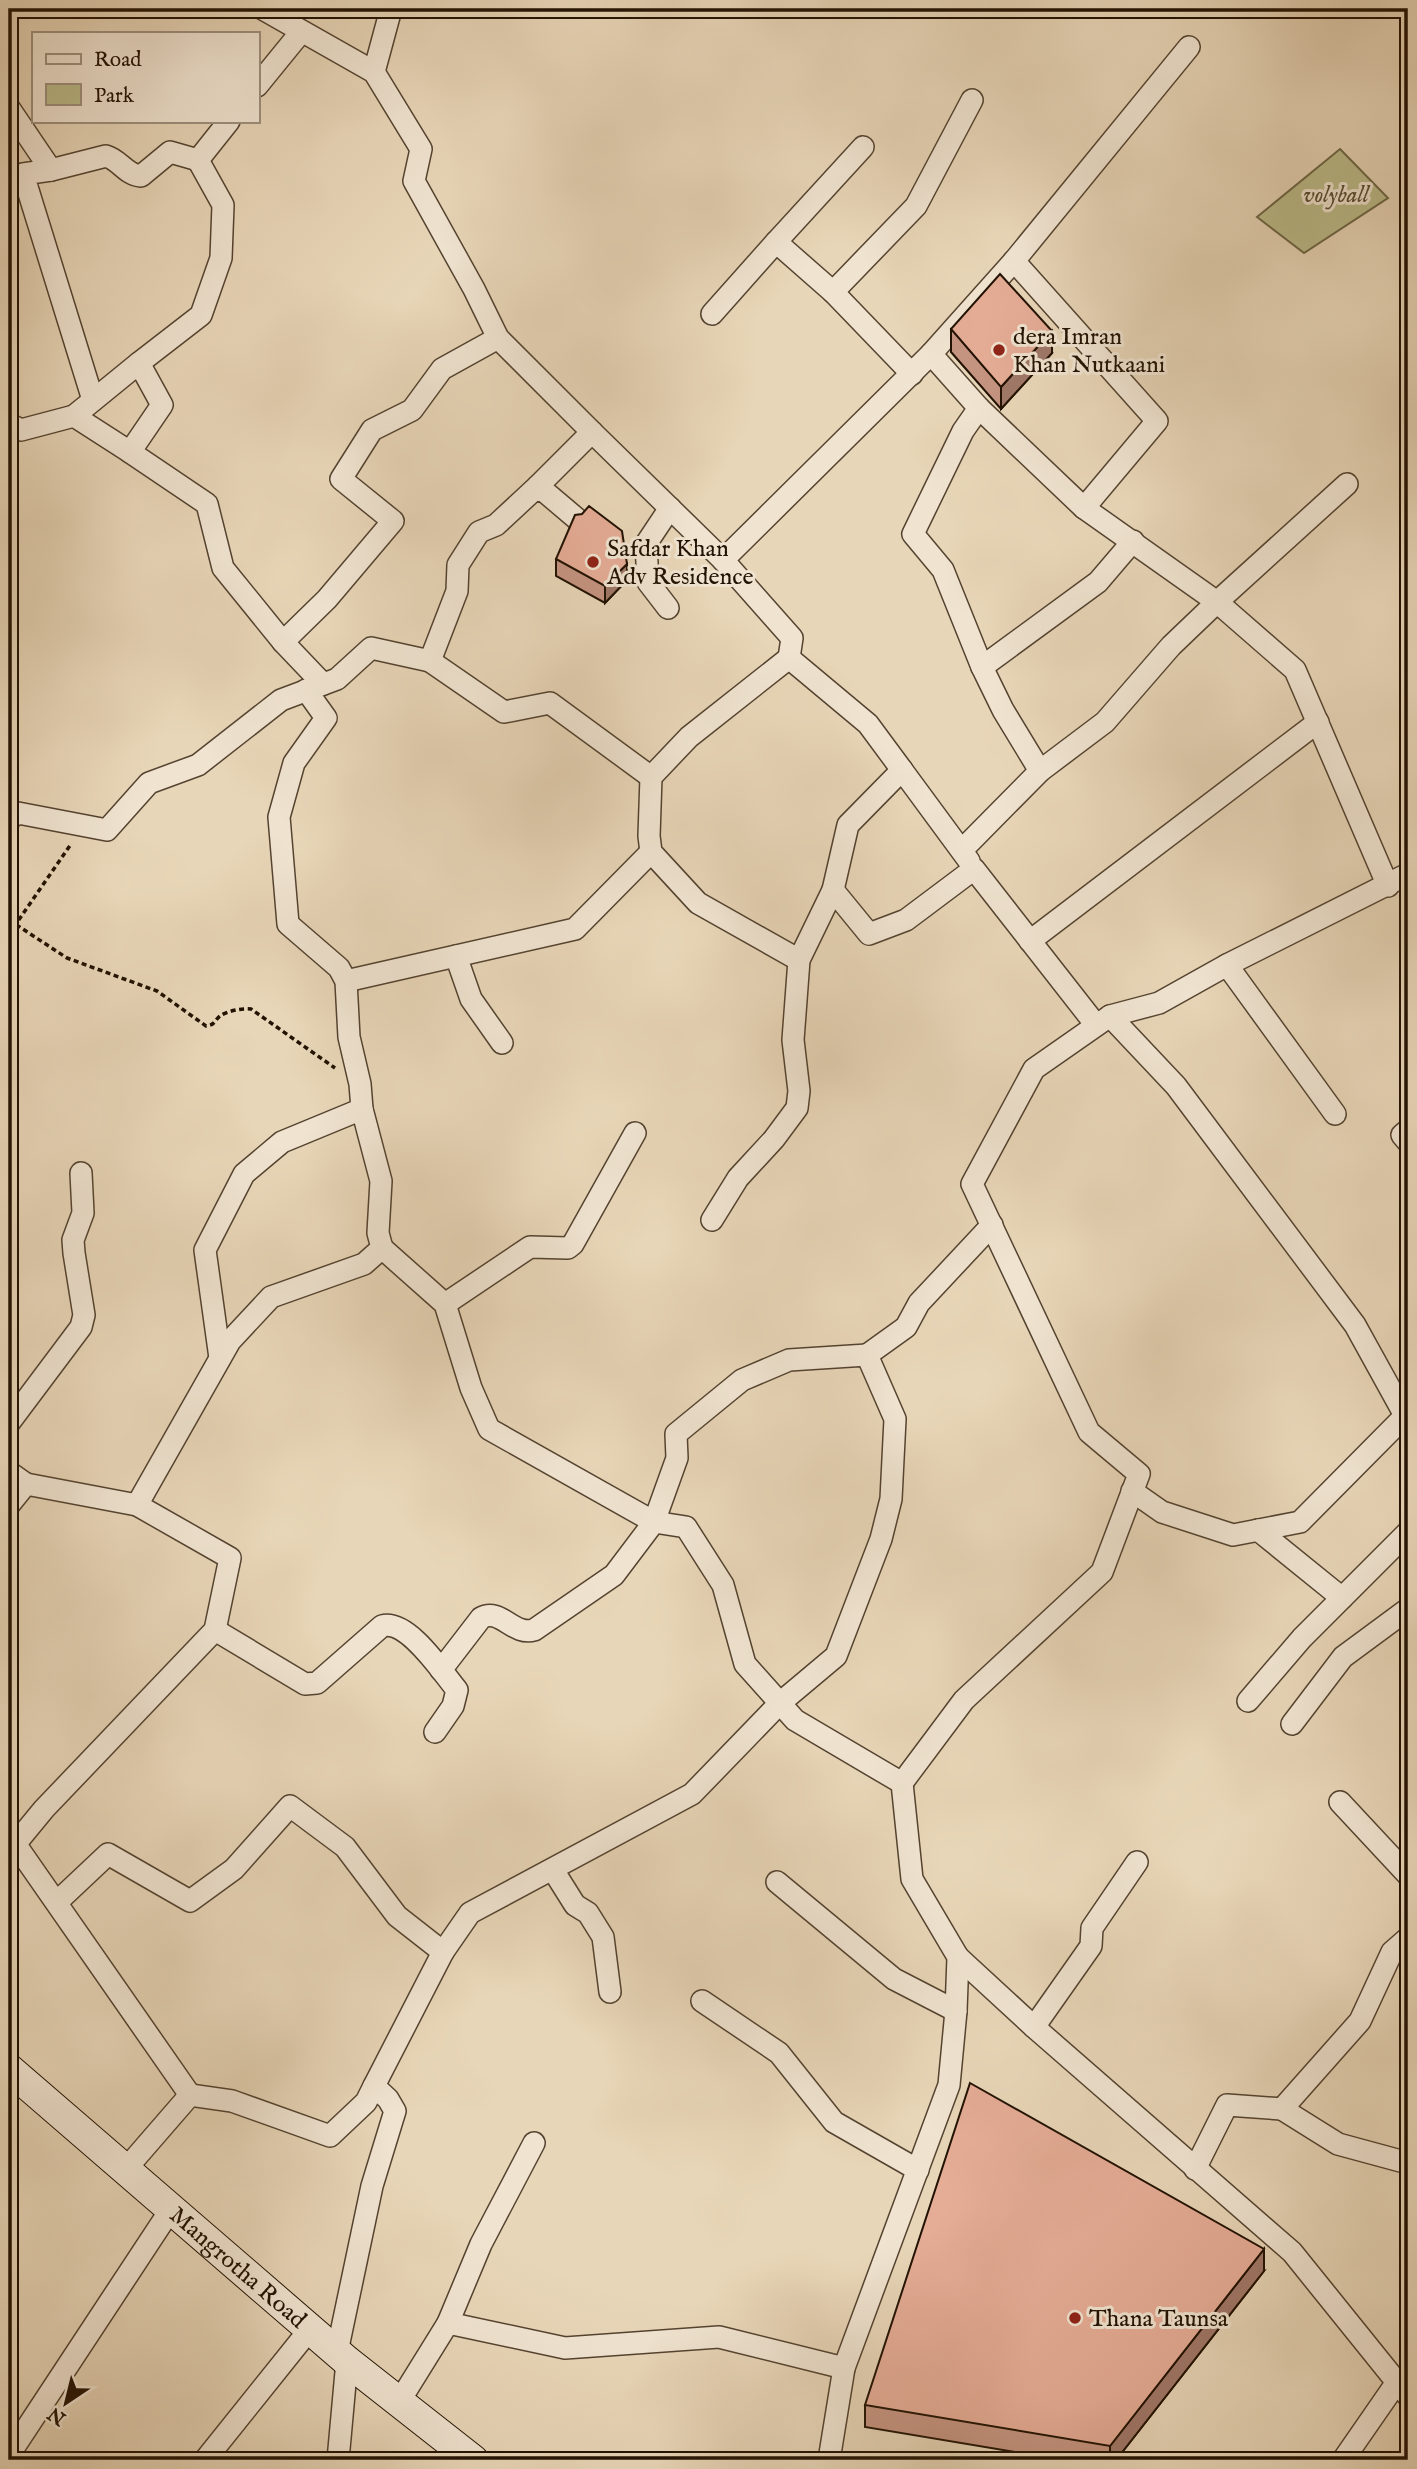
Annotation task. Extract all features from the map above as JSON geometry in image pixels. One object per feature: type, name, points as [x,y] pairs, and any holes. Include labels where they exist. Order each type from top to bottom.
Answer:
[{"type":"main road","name":"Mangrotha Road","points":[[9,2070],[342,2357],[473,2460]]},
{"type":"street","points":[[263,9],[374,72],[421,149],[414,181],[498,338],[723,560],[792,638],[789,658],[690,737],[651,777],[649,836],[651,852],[698,903],[799,960]]},
{"type":"street","points":[[374,72],[391,9]]},
{"type":"street","points":[[259,84],[301,32]]},
{"type":"street","points":[[723,560],[931,354],[1014,261],[1189,47]]},
{"type":"street","points":[[833,292],[916,206],[972,100]]},
{"type":"street","points":[[9,108],[51,170]]},
{"type":"street","points":[[198,160],[228,122]]},
{"type":"street","points":[[712,314],[863,147]]},
{"type":"street","points":[[9,447],[15,427],[74,416],[201,315],[220,258],[223,205],[198,160],[170,152],[141,176],[130,173],[107,156],[16,178],[93,400]]},
{"type":"street","points":[[776,242],[833,292],[912,374]]},
{"type":"street","points":[[1014,261],[1157,421],[1084,508]]},
{"type":"street","points":[[283,642],[327,599],[393,522],[341,479],[372,429],[412,410],[442,369],[498,338]]},
{"type":"street","points":[[931,354],[979,408],[1084,508],[1217,602],[1295,670],[1388,886]]},
{"type":"street","points":[[130,452],[162,405],[139,363]]},
{"type":"street","points":[[979,408],[964,430],[913,534],[943,570],[982,667],[1003,710],[1040,771]]},
{"type":"street","points":[[74,416],[207,504],[223,568],[283,642],[315,687],[326,718],[294,763],[279,817],[288,924],[339,968],[346,981],[349,1037],[360,1084],[362,1109],[381,1181],[378,1233],[382,1248],[444,1304],[471,1388],[489,1429],[654,1522],[686,1527],[723,1585],[745,1664],[795,1720],[902,1783]]},
{"type":"street","points":[[430,661],[457,591],[458,565],[479,532],[496,525],[592,432]]},
{"type":"street","points":[[961,850],[1040,771],[1105,722],[1171,646],[1346,484]]},
{"type":"street","points":[[538,486],[577,519]]},
{"type":"street","points":[[668,608],[648,582],[646,544],[670,508]]},
{"type":"street","points":[[982,667],[1098,582],[1133,541]]},
{"type":"street","points":[[9,819],[18,813],[107,830],[149,783],[198,765],[281,699],[337,679],[371,649],[430,661],[504,712],[550,703],[651,777]]},
{"type":"street","points":[[789,658],[868,724],[1030,941],[1103,1020],[1176,1086],[1355,1325],[1407,1418],[1300,1522],[1233,1535],[1162,1512],[1132,1491]]},
{"type":"street","points":[[1030,941],[1318,722]]},
{"type":"street","points":[[712,1220],[738,1178],[774,1139],[797,1108],[799,1091],[793,1040],[799,960],[833,890],[848,825],[902,770]]},
{"type":"street","points":[[346,981],[575,929],[651,852]]},
{"type":"street","points":[[833,890],[869,934],[906,920],[974,869]]},
{"type":"street","points":[[1343,2460],[1403,2389],[1292,2252],[1034,2027],[958,1957],[912,1880],[902,1783],[964,1700],[1102,1572],[1139,1474],[1089,1432],[972,1184],[1034,1069],[1103,1020],[1159,1003],[1227,965],[1408,874]]},
{"type":"street","points":[[456,956],[471,999],[502,1044]]},
{"type":"street","points":[[1227,965],[1335,1114]]},
{"type":"street","points":[[220,1358],[205,1250],[244,1174],[282,1142],[362,1109]]},
{"type":"street","points":[[1408,1130],[1402,1135],[1408,1142]]},
{"type":"street","points":[[444,1304],[530,1247],[568,1248],[573,1244],[635,1133]]},
{"type":"street","points":[[9,1423],[81,1327],[84,1315],[73,1240],[83,1213],[81,1173]]},
{"type":"street","points":[[441,1670],[481,1618],[488,1614],[494,1614],[520,1631],[534,1630],[614,1575],[654,1522],[677,1458],[676,1434],[741,1380],[789,1360],[867,1355],[906,1327],[919,1303],[992,1225]]},
{"type":"street","points":[[137,1505],[230,1341],[271,1297],[364,1264],[382,1248]]},
{"type":"street","points":[[9,1505],[17,1478],[137,1505],[230,1558],[215,1630],[12,1839],[190,2095],[232,2101],[330,2136],[366,2102],[443,1952],[470,1913],[692,1794],[780,1703],[836,1656],[881,1539],[891,1499],[895,1419],[867,1355]]},
{"type":"street","points":[[1258,1530],[1342,1598]]},
{"type":"street","points":[[1248,1701],[1302,1639],[1408,1532]]},
{"type":"street","points":[[1292,1724],[1343,1657],[1408,1609]]},
{"type":"street","points":[[215,1630],[304,1684],[311,1685],[317,1683],[382,1626],[396,1626],[424,1648],[457,1690],[453,1706],[435,1732]]},
{"type":"street","points":[[1340,1802],[1408,1875]]},
{"type":"street","points":[[57,1902],[108,1854],[190,1901],[234,1869],[290,1806],[345,1847],[397,1916],[443,1952]]},
{"type":"street","points":[[1034,2027],[1091,1946],[1092,1928],[1137,1862]]},
{"type":"street","points":[[553,1870],[575,1905],[588,1913],[603,1937],[610,1992]]},
{"type":"street","points":[[777,1882],[894,1979],[956,2011]]},
{"type":"street","points":[[1282,2109],[1360,2021],[1392,1952],[1408,1938]]},
{"type":"street","points":[[829,2460],[844,2368],[949,2085],[958,1957]]},
{"type":"street","points":[[702,2001],[779,2053],[834,2122],[918,2170]]},
{"type":"street","points":[[338,2460],[342,2357],[372,2186],[395,2111],[388,2099],[374,2086]]},
{"type":"street","points":[[125,2170],[190,2095]]},
{"type":"street","points":[[1195,2169],[1227,2105],[1282,2109],[1338,2144],[1408,2163]]},
{"type":"street","points":[[399,2402],[449,2323],[481,2244],[534,2143]]},
{"type":"street","points":[[9,2455],[171,2210]]},
{"type":"street","points":[[449,2323],[565,2348],[719,2337],[844,2368]]},
{"type":"street","points":[[205,2460],[310,2329]]},
{"type":"path","points":[[9,934],[83,826]]},
{"type":"path","points":[[9,920],[67,958],[157,991],[206,1026],[213,1025],[223,1014],[251,1009],[360,1084]]},
{"type":"green space","name":"volyball","points":[[1340,149],[1388,198],[1304,253],[1257,217]]},
{"type":"building","name":"dera Imran Khan Nutkaani","points":[[1000,274],[1052,331],[1001,387],[951,329]]},
{"type":"building","name":"Safdar Khan Adv Residence","points":[[589,506],[622,531],[627,564],[605,586],[556,559],[575,515],[582,514]]},
{"type":"building","points":[[970,2083],[1264,2249],[1110,2446],[865,2405]]},
{"type":"place","name":"dera Imran Khan Nutkaani","points":[[999,350]]},
{"type":"place","name":"Safdar Khan Adv Residence","points":[[593,562]]},
{"type":"place","name":"Thana Taunsa","points":[[1075,2318]]}]
